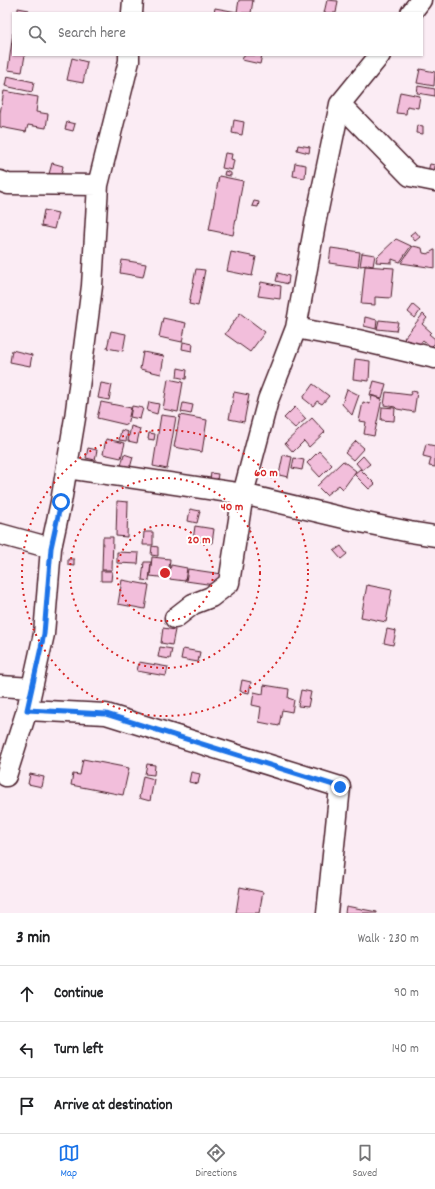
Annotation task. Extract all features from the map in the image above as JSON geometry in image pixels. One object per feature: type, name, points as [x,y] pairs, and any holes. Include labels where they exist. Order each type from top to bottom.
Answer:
[{"type":"street","points":[[132,12],[133,0]]},
{"type":"street","points":[[412,12],[421,0]]},
{"type":"street","points":[[426,0],[435,1]]},
{"type":"street","points":[[6,776],[27,710],[44,634],[51,548],[67,468],[75,418],[92,286],[98,185],[129,56]]},
{"type":"street","points":[[175,618],[193,604],[211,597],[228,583],[243,494],[268,400],[296,328],[316,219],[340,104],[379,56]]},
{"type":"street","points":[[340,104],[410,176],[435,181]]},
{"type":"street","points":[[0,181],[8,184],[98,185]]},
{"type":"street","points":[[296,328],[358,340],[435,358]]},
{"type":"street","points":[[67,468],[243,494],[361,522],[435,536]]},
{"type":"street","points":[[0,534],[51,548]]},
{"type":"street","points":[[0,686],[32,688]]},
{"type":"street","points":[[27,710],[106,714],[340,787],[327,913]]},
{"type":"building","points":[[239,0],[253,0],[251,12],[237,12]]},
{"type":"building","points":[[327,0],[338,1],[336,12],[324,12]]},
{"type":"building","points":[[18,8],[29,10],[28,12],[18,12]]},
{"type":"building","points":[[215,8],[237,12],[214,12]]},
{"type":"building","points":[[12,40],[12,56],[25,56],[22,72],[8,70]]},
{"type":"building","points":[[244,56],[262,56],[260,64],[242,60]]},
{"type":"building","points":[[72,58],[87,62],[83,83],[67,80]]},
{"type":"building","points":[[420,69],[435,72],[434,86],[417,83]]},
{"type":"building","points":[[7,76],[34,82],[32,92],[5,86]]},
{"type":"building","points":[[418,86],[435,89],[435,96],[417,93]]},
{"type":"building","points":[[4,91],[38,97],[36,112],[48,114],[46,128],[28,125],[26,132],[0,127],[0,113]]},
{"type":"building","points":[[400,92],[420,96],[418,108],[407,106],[406,114],[396,113]]},
{"type":"building","points":[[234,120],[244,122],[242,135],[232,133]]},
{"type":"building","points":[[67,122],[75,124],[73,131],[65,129]]},
{"type":"building","points":[[417,125],[423,126],[423,134],[416,133]]},
{"type":"building","points":[[298,145],[310,147],[309,153],[297,150]]},
{"type":"building","points":[[225,153],[232,154],[231,159],[234,160],[232,170],[222,168]]},
{"type":"building","points":[[52,163],[63,166],[61,176],[49,174]]},
{"type":"building","points":[[295,163],[306,165],[305,178],[293,176]]},
{"type":"building","points":[[430,164],[435,165],[434,172],[428,171]]},
{"type":"building","points":[[225,171],[231,173],[231,176],[224,175]]},
{"type":"building","points":[[219,176],[243,181],[233,235],[209,230]]},
{"type":"building","points":[[254,201],[259,202],[258,207],[252,206]]},
{"type":"building","points":[[44,210],[58,213],[54,229],[41,226]]},
{"type":"building","points":[[415,231],[420,237],[415,241],[410,235]]},
{"type":"building","points":[[396,239],[411,246],[400,262],[392,259],[392,263],[376,262],[377,257]]},
{"type":"building","points":[[413,246],[422,248],[423,253],[428,254],[435,250],[435,268],[401,263]]},
{"type":"building","points":[[331,248],[360,252],[358,267],[329,263]]},
{"type":"building","points":[[231,252],[256,257],[252,276],[227,271]]},
{"type":"building","points":[[362,253],[375,255],[373,266],[360,266]]},
{"type":"building","points":[[122,260],[146,264],[143,277],[120,273]]},
{"type":"building","points":[[365,266],[394,268],[391,298],[375,297],[375,305],[361,304]]},
{"type":"building","points":[[196,269],[205,270],[198,306],[189,304]]},
{"type":"building","points":[[278,273],[289,276],[288,284],[276,281]]},
{"type":"building","points":[[261,282],[281,286],[280,299],[258,296]]},
{"type":"building","points":[[413,305],[420,311],[415,318],[408,312]]},
{"type":"building","points":[[240,313],[265,332],[250,352],[225,334]]},
{"type":"building","points":[[423,314],[427,318],[422,324],[431,332],[429,334],[435,339],[435,343],[431,347],[423,340],[416,349],[404,338]]},
{"type":"building","points":[[365,317],[377,320],[376,329],[364,326]]},
{"type":"building","points":[[163,318],[186,323],[182,342],[159,337]]},
{"type":"building","points":[[379,320],[398,322],[396,331],[377,329]]},
{"type":"building","points":[[111,331],[126,334],[123,351],[107,348]]},
{"type":"building","points":[[183,342],[193,344],[192,351],[182,349]]},
{"type":"building","points":[[12,350],[32,355],[30,366],[10,362]]},
{"type":"building","points":[[143,352],[164,356],[161,374],[140,369]]},
{"type":"building","points":[[355,359],[370,361],[369,381],[353,379]]},
{"type":"building","points":[[178,368],[187,370],[186,379],[177,377]]},
{"type":"building","points":[[168,379],[183,382],[178,412],[163,409]]},
{"type":"building","points":[[374,381],[386,384],[382,398],[370,395]]},
{"type":"building","points":[[101,383],[112,385],[109,400],[98,398]]},
{"type":"building","points":[[313,384],[329,396],[322,404],[317,401],[313,406],[303,398]]},
{"type":"building","points":[[347,389],[359,395],[352,415],[342,404]]},
{"type":"building","points":[[412,391],[417,392],[414,412],[384,405],[386,392],[410,395]]},
{"type":"building","points":[[234,392],[249,395],[244,422],[229,419]]},
{"type":"building","points":[[372,396],[382,399],[374,436],[364,434],[366,422],[359,421],[363,402],[370,404]]},
{"type":"building","points":[[101,402],[131,408],[127,425],[97,418]]},
{"type":"building","points":[[149,402],[159,404],[157,414],[147,411]]},
{"type":"building","points":[[183,403],[193,405],[191,414],[181,412]]},
{"type":"building","points":[[132,406],[143,408],[140,419],[130,417]]},
{"type":"building","points":[[295,407],[306,419],[295,428],[284,418]]},
{"type":"building","points":[[382,407],[395,408],[394,421],[381,420]]},
{"type":"building","points":[[161,415],[176,417],[167,469],[153,466]]},
{"type":"building","points":[[180,415],[207,420],[202,452],[174,447]]},
{"type":"building","points":[[312,418],[325,432],[309,447],[304,441],[293,452],[285,443]]},
{"type":"building","points":[[131,426],[140,429],[137,443],[128,441]]},
{"type":"building","points":[[121,430],[128,432],[126,441],[119,440]]},
{"type":"building","points":[[149,433],[155,434],[154,440],[148,439]]},
{"type":"building","points":[[106,439],[125,443],[121,458],[103,454]]},
{"type":"building","points":[[356,441],[364,448],[353,460],[345,453]]},
{"type":"building","points":[[426,444],[435,446],[435,467],[429,466],[431,458],[423,456]]},
{"type":"building","points":[[88,448],[97,450],[95,460],[86,458]]},
{"type":"building","points":[[319,451],[332,465],[320,477],[307,463]]},
{"type":"building","points":[[124,454],[133,457],[130,468],[121,466]]},
{"type":"building","points":[[283,455],[292,457],[288,477],[279,475]]},
{"type":"building","points":[[363,456],[370,464],[362,470],[356,463]]},
{"type":"building","points":[[294,458],[304,460],[302,470],[292,468]]},
{"type":"building","points":[[343,461],[356,471],[343,489],[339,485],[326,495],[317,486]]},
{"type":"building","points":[[360,469],[375,484],[369,489],[354,474]]},
{"type":"building","points":[[211,473],[218,474],[217,480],[210,479]]},
{"type":"building","points":[[117,501],[128,502],[127,537],[116,536]]},
{"type":"building","points":[[190,509],[200,511],[197,523],[188,521]]},
{"type":"building","points":[[195,526],[214,529],[212,543],[193,540]]},
{"type":"building","points":[[144,532],[153,532],[153,545],[143,545]]},
{"type":"building","points":[[103,537],[113,537],[112,570],[102,570]]},
{"type":"building","points":[[152,546],[158,547],[158,556],[151,555]]},
{"type":"building","points":[[341,546],[347,554],[341,559],[334,551]]},
{"type":"building","points":[[117,552],[139,553],[138,564],[117,563]]},
{"type":"building","points":[[152,557],[170,559],[168,578],[150,576]]},
{"type":"building","points":[[68,559],[74,559],[74,566],[68,565]]},
{"type":"building","points":[[144,562],[151,562],[149,581],[142,580]]},
{"type":"building","points":[[171,565],[187,568],[185,581],[169,579]]},
{"type":"building","points":[[188,569],[222,574],[221,586],[186,581]]},
{"type":"building","points":[[101,571],[112,571],[111,581],[101,581]]},
{"type":"building","points":[[122,580],[149,585],[145,609],[118,604]]},
{"type":"building","points":[[367,585],[392,590],[386,622],[361,617]]},
{"type":"building","points":[[163,628],[175,630],[172,645],[161,643]]},
{"type":"building","points":[[387,629],[396,631],[393,645],[384,643]]},
{"type":"building","points":[[160,647],[172,649],[170,659],[158,657]]},
{"type":"building","points":[[183,649],[200,652],[198,662],[181,659]]},
{"type":"building","points":[[139,662],[168,667],[166,676],[137,671]]},
{"type":"building","points":[[242,680],[251,682],[249,693],[240,691]]},
{"type":"building","points":[[264,685],[289,689],[288,698],[294,700],[292,712],[282,710],[279,726],[259,722],[261,707],[252,705],[254,692],[263,694]]},
{"type":"building","points":[[301,690],[311,692],[308,707],[298,706]]},
{"type":"building","points":[[83,759],[129,768],[123,795],[71,785],[73,774],[80,775]]},
{"type":"building","points":[[147,764],[155,765],[154,775],[145,774]]},
{"type":"building","points":[[191,772],[200,774],[198,784],[189,782]]},
{"type":"building","points":[[30,774],[44,777],[42,787],[28,784]]},
{"type":"building","points":[[143,776],[154,779],[150,801],[139,798]]},
{"type":"building","points":[[240,887],[263,892],[259,913],[236,913]]},
{"type":"building","points":[[346,906],[377,912],[377,913],[345,913]]},
{"type":"route","points":[[61,502],[51,548],[44,634],[27,710],[106,714],[340,787]]}]
